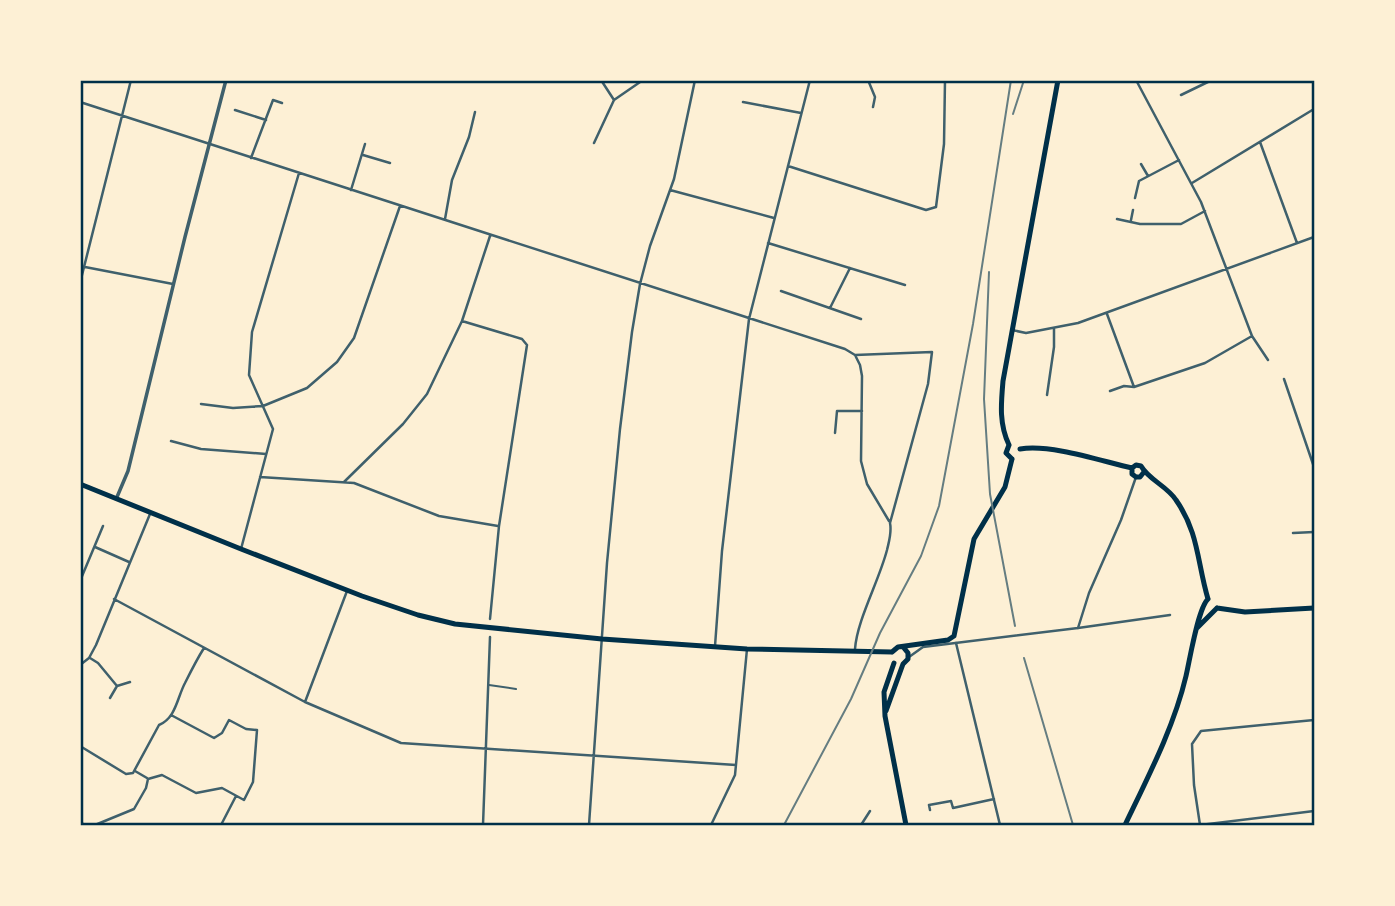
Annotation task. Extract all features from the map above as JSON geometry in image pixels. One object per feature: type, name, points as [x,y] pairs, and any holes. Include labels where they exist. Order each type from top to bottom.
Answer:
[{"type":"main road","points":[[1012,459],[1006,453],[1009,445],[1004,434],[1001,408],[1012,330],[1058,80]]},
{"type":"main road","points":[[906,825],[885,716],[884,692],[894,663],[892,652],[896,648],[948,640],[954,636],[974,540],[1005,487],[1012,459],[1020,455],[1016,444],[1009,445]]},
{"type":"main road","points":[[1020,449],[1082,456],[1132,468],[1139,465],[1174,496],[1185,513],[1197,544],[1208,599]]},
{"type":"main road","points":[[1132,468],[1132,474],[1136,477],[1140,477],[1144,472]]},
{"type":"main road","points":[[80,484],[241,550],[348,590],[418,615],[455,624],[602,639],[747,649],[892,652]]},
{"type":"main road","points":[[1125,825],[1167,732],[1184,686],[1196,630],[1204,602],[1208,599]]},
{"type":"main road","points":[[1196,630],[1215,610],[1215,600],[1208,599]]},
{"type":"main road","points":[[1204,608],[1208,612],[1314,608]]},
{"type":"main road","points":[[885,716],[903,664],[909,657],[904,648]]},
{"type":"main road","points":[[894,663],[903,664]]},
{"type":"street","points":[[80,283],[131,80]]},
{"type":"street","points":[[117,497],[128,471],[226,80]]},
{"type":"street","points":[[601,80],[614,100]]},
{"type":"street","points":[[594,143],[614,100],[643,80]]},
{"type":"street","points":[[589,825],[620,429],[640,284],[670,190],[695,80]]},
{"type":"street","points":[[715,646],[722,551],[748,319],[810,80]]},
{"type":"street","points":[[868,80],[874,97],[873,107]]},
{"type":"street","points":[[788,166],[926,210],[936,207],[944,144],[945,80]]},
{"type":"street","points":[[1081,80],[1090,80]]},
{"type":"street","points":[[1136,80],[1205,211],[1252,336],[1268,360]]},
{"type":"street","points":[[1195,80],[1197,87]]},
{"type":"street","points":[[1181,95],[1212,80]]},
{"type":"street","points":[[251,158],[273,100],[282,103]]},
{"type":"street","points":[[80,102],[845,349],[855,355],[862,376],[861,461],[864,477],[890,523]]},
{"type":"street","points":[[743,102],[802,114]]},
{"type":"street","points":[[1191,183],[1314,109]]},
{"type":"street","points":[[235,110],[266,120]]},
{"type":"street","points":[[444,221],[452,180],[469,137],[475,112]]},
{"type":"street","points":[[1261,142],[1297,243]]},
{"type":"street","points":[[351,190],[365,144]]},
{"type":"street","points":[[362,155],[390,163]]},
{"type":"street","points":[[1135,198],[1139,181],[1179,160]]},
{"type":"street","points":[[1141,164],[1148,177]]},
{"type":"street","points":[[241,550],[273,429],[249,375],[252,332],[299,173]]},
{"type":"street","points":[[670,190],[774,218]]},
{"type":"street","points":[[201,404],[233,408],[262,406],[307,388],[337,362],[355,338],[400,206]]},
{"type":"street","points":[[1130,222],[1133,210]]},
{"type":"street","points":[[1117,219],[1181,224],[1205,211]]},
{"type":"street","points":[[344,482],[403,424],[427,394],[462,321],[490,236]]},
{"type":"street","points":[[1012,330],[1026,333],[1054,329],[1106,314],[1314,237]]},
{"type":"street","points":[[768,243],[905,285]]},
{"type":"street","points":[[85,267],[173,284]]},
{"type":"street","points":[[830,308],[850,268]]},
{"type":"street","points":[[781,291],[861,319]]},
{"type":"street","points":[[1106,314],[1134,387]]},
{"type":"street","points":[[462,321],[522,339],[527,345],[499,526],[490,619]]},
{"type":"street","points":[[1047,396],[1054,329]]},
{"type":"street","points":[[1110,391],[1124,386],[1134,387],[1205,363],[1252,336]]},
{"type":"street","points":[[855,355],[932,352],[928,384],[890,523],[891,536],[881,572],[858,631],[858,651]]},
{"type":"street","points":[[1284,379],[1314,467]]},
{"type":"street","points":[[835,433],[836,411],[862,411]]},
{"type":"street","points":[[171,441],[201,449],[266,454]]},
{"type":"street","points":[[260,477],[354,483],[439,516],[499,526]]},
{"type":"street","points":[[1079,628],[1089,593],[1136,477]]},
{"type":"street","points":[[80,666],[89,658],[151,512]]},
{"type":"street","points":[[80,581],[103,526]]},
{"type":"street","points":[[1293,533],[1314,532]]},
{"type":"street","points":[[95,547],[129,562]]},
{"type":"street","points":[[305,702],[348,590]]},
{"type":"street","points":[[114,599],[305,702],[401,743],[736,765]]},
{"type":"street","points":[[909,657],[923,647],[1170,615]]},
{"type":"street","points":[[482,825],[490,637]]},
{"type":"street","points":[[956,643],[1000,825]]},
{"type":"street","points":[[80,746],[130,775],[135,771],[159,725],[166,722],[171,715],[204,648]]},
{"type":"street","points":[[711,825],[726,796],[736,765],[747,649]]},
{"type":"street","points":[[89,658],[98,663],[117,686]]},
{"type":"street","points":[[110,698],[117,686],[130,682]]},
{"type":"street","points":[[135,771],[148,779],[162,775],[196,793],[222,788],[244,800],[253,782],[257,730],[246,729],[229,720],[222,733],[214,738],[171,715]]},
{"type":"street","points":[[1314,720],[1211,729],[1201,731],[1192,744],[1200,825],[1314,811]]},
{"type":"street","points":[[95,825],[134,809],[148,779]]},
{"type":"street","points":[[221,825],[236,796]]},
{"type":"street","points":[[930,810],[929,805],[951,801],[953,808],[994,799]]},
{"type":"street","points":[[861,825],[870,811]]},
{"type":"street","points":[[80,823],[86,825]]},
{"type":"lane","points":[[488,685],[516,689]]},
{"type":"railway","points":[[784,825],[851,699],[880,633],[921,556],[939,506],[973,324],[1011,80]]},
{"type":"railway","points":[[1013,114],[1024,80]]},
{"type":"railway","points":[[989,272],[984,399],[990,494],[1015,626]]},
{"type":"railway","points":[[1024,658],[1073,825]]}]
